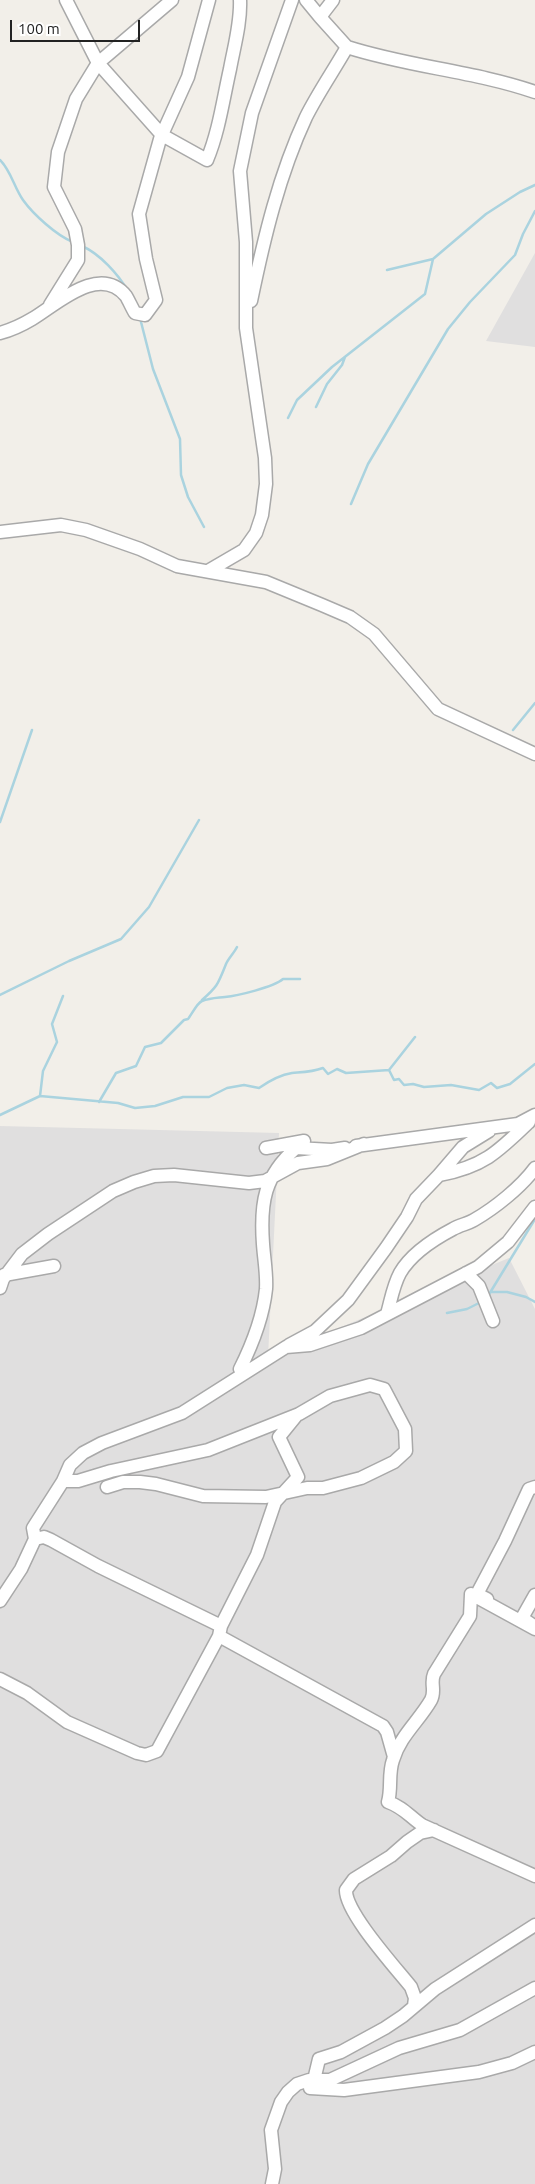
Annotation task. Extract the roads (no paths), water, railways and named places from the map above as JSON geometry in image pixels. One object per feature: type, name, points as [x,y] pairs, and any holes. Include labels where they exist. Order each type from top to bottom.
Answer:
[{"type":"street","points":[[66,0],[98,63],[162,135],[207,160],[215,140],[225,94],[241,10],[240,0]]},
{"type":"street","points":[[48,308],[78,260],[75,229],[54,187],[58,152],[76,99],[98,63],[172,0]]},
{"type":"street","points":[[0,333],[32,319],[79,289],[93,284],[107,284],[118,289],[126,296],[135,313],[145,315],[156,300],[146,258],[139,214],[162,135],[188,77],[209,0]]},
{"type":"street","points":[[208,572],[244,550],[256,533],[262,515],[266,484],[265,458],[246,328],[246,242],[240,170],[252,114],[292,0]]},
{"type":"street","points":[[306,0],[347,47],[376,56],[504,81],[535,92]]},
{"type":"street","points":[[320,17],[333,0]]},
{"type":"street","points":[[246,328],[266,230],[284,174],[306,117],[347,47]]},
{"type":"street","points":[[0,532],[61,525],[86,530],[178,566],[266,582],[350,617],[374,634],[438,709],[535,754]]},
{"type":"street","points":[[240,1369],[258,1330],[263,1311],[266,1288],[262,1222],[267,1184],[286,1156],[296,1148],[332,1150],[364,1144],[518,1124],[535,1116]]},
{"type":"street","points":[[439,1175],[462,1171],[487,1160],[535,1116]]},
{"type":"street","points":[[0,1601],[6,1583],[35,1539],[33,1528],[63,1481],[70,1464],[83,1453],[102,1444],[182,1413],[315,1330],[348,1300],[407,1217],[416,1199],[463,1147],[493,1128]]},
{"type":"street","points":[[266,1148],[299,1141],[322,1142],[350,1147]]},
{"type":"street","points":[[0,1288],[3,1275],[22,1254],[112,1191],[134,1182],[154,1176],[174,1175],[249,1183],[271,1178],[298,1163],[327,1159],[364,1144]]},
{"type":"street","points":[[387,1314],[393,1288],[400,1272],[415,1256],[454,1229],[473,1221],[490,1209],[524,1182],[535,1168]]},
{"type":"street","points":[[182,1413],[240,1369],[267,1352],[286,1347],[310,1345],[361,1328],[478,1267],[508,1242],[535,1207]]},
{"type":"street","points":[[3,1275],[54,1266]]},
{"type":"street","points":[[466,1273],[479,1286],[493,1321]]},
{"type":"street","points":[[63,1481],[78,1481],[111,1471],[208,1450],[299,1414],[330,1396],[370,1385],[384,1389],[405,1430],[406,1451],[394,1462],[361,1478],[323,1488],[308,1488],[266,1497],[223,1498],[188,1494],[156,1484],[123,1482],[107,1487],[124,1477],[165,1460]]},
{"type":"street","points":[[0,1680],[27,1693],[67,1722],[137,1753],[150,1754],[158,1751],[257,1555],[275,1502],[298,1477],[279,1437],[299,1414]]},
{"type":"street","points":[[535,1487],[529,1489],[505,1541],[477,1594],[522,1618],[535,1628]]},
{"type":"street","points":[[35,1539],[44,1537],[220,1631],[383,1726],[387,1732],[394,1757]]},
{"type":"street","points":[[535,1628],[471,1594],[470,1616],[434,1674],[432,1680],[434,1688],[431,1700],[411,1726],[394,1757],[390,1769],[392,1790],[388,1802],[401,1806],[416,1820],[434,1830],[535,1876]]},
{"type":"street","points":[[522,1618],[535,1595]]},
{"type":"street","points":[[414,2006],[411,1987],[362,1926],[348,1904],[346,1890],[354,1879],[391,1856],[420,1833],[434,1830]]},
{"type":"street","points":[[312,2084],[320,2059],[341,2052],[367,2038],[414,2006],[435,1989],[535,1925]]},
{"type":"street","points":[[312,2084],[330,2080],[398,2048],[460,2030],[535,1988]]},
{"type":"street","points":[[272,2184],[275,2169],[275,2150],[271,2130],[281,2102],[297,2084],[312,2084],[344,2090],[479,2072],[512,2063],[535,2052]]},
{"type":"waterway","points":[[0,160],[27,206],[53,230],[73,242]]},
{"type":"waterway","points":[[387,270],[433,259],[486,214],[520,192],[535,185]]},
{"type":"waterway","points":[[351,504],[368,464],[448,329],[470,302],[515,255],[535,211]]},
{"type":"waterway","points":[[82,246],[108,265],[128,291]]},
{"type":"waterway","points":[[288,418],[297,400],[332,367],[425,294],[433,259]]},
{"type":"waterway","points":[[140,318],[153,369],[180,439],[181,475],[188,497],[204,527]]},
{"type":"waterway","points":[[316,407],[327,384],[342,365],[345,357]]},
{"type":"waterway","points":[[513,730],[535,703]]},
{"type":"waterway","points":[[0,822],[32,730]]},
{"type":"waterway","points":[[0,995],[69,961],[121,939],[149,907],[199,820]]},
{"type":"waterway","points":[[202,1000],[217,984],[227,962],[237,947]]},
{"type":"waterway","points":[[99,1102],[116,1073],[136,1066],[145,1047],[161,1043],[184,1020],[188,1019],[200,1002],[255,991],[283,979],[300,979]]},
{"type":"waterway","points":[[0,1115],[40,1096],[43,1071],[57,1042],[52,1024],[63,996]]},
{"type":"waterway","points":[[40,1096],[118,1103],[135,1108],[155,1106],[183,1097],[209,1097],[227,1088],[244,1085],[259,1088],[283,1075],[323,1068],[328,1074],[337,1069],[346,1073],[389,1070],[415,1037]]},
{"type":"waterway","points":[[389,1070],[394,1080],[399,1079],[404,1085],[413,1084],[424,1087],[451,1085],[479,1090],[491,1083],[497,1088],[510,1084],[535,1064]]},
{"type":"waterway","points":[[488,1296],[535,1219]]},
{"type":"waterway","points":[[492,1292],[507,1292],[526,1297],[535,1302]]},
{"type":"waterway","points":[[447,1313],[467,1309],[481,1302]]}]
